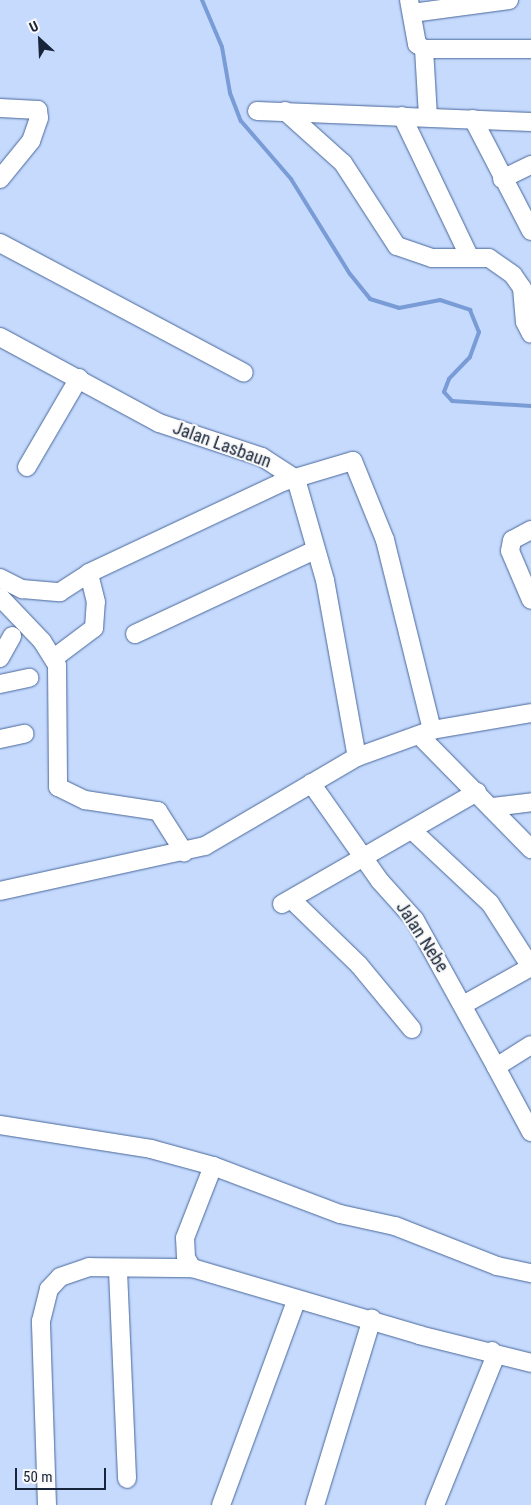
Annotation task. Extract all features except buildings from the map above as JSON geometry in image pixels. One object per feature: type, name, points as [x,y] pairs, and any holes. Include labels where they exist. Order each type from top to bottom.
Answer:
[{"type":"street","points":[[509,0],[411,6],[417,44],[424,49],[531,49]]},
{"type":"street","points":[[424,49],[428,117]]},
{"type":"street","points":[[0,108],[38,110],[39,118],[31,141],[0,179]]},
{"type":"street","points":[[257,111],[531,122]]},
{"type":"street","points":[[285,111],[343,163],[397,246],[432,258],[469,256],[496,261],[518,281],[531,334]]},
{"type":"street","points":[[402,116],[469,256]]},
{"type":"street","points":[[473,119],[502,179],[531,231]]},
{"type":"street","points":[[502,179],[531,165]]},
{"type":"street","points":[[0,244],[244,373]]},
{"type":"street","name":"Jalan Lasbaun","points":[[0,337],[79,378],[159,423],[262,457],[296,479]]},
{"type":"street","points":[[27,467],[79,378]]},
{"type":"street","points":[[0,578],[22,589],[52,593],[67,590],[89,573],[296,479],[348,461],[358,464],[385,540],[425,732],[477,792],[531,849]]},
{"type":"street","points":[[296,479],[313,551],[325,580],[356,757]]},
{"type":"street","points":[[531,530],[512,540],[510,551],[531,600]]},
{"type":"street","points":[[135,634],[313,551]]},
{"type":"street","points":[[54,658],[94,628],[96,602],[89,573]]},
{"type":"street","points":[[0,597],[54,658],[58,678],[58,787],[85,800],[158,811],[184,852]]},
{"type":"street","points":[[0,658],[12,636]]},
{"type":"street","points":[[0,684],[30,678]]},
{"type":"street","points":[[0,891],[184,852],[230,834],[356,757],[425,732],[531,713]]},
{"type":"street","points":[[0,739],[24,734]]},
{"type":"street","name":"Jalan Nebe","points":[[311,783],[364,858],[415,920],[528,1122]]},
{"type":"street","points":[[412,1029],[359,965],[287,902],[414,832],[477,792]]},
{"type":"street","points":[[493,807],[531,802]]},
{"type":"street","points":[[414,832],[490,903],[531,967],[463,1006]]},
{"type":"street","points":[[496,1066],[531,1045]]},
{"type":"street","points":[[0,1125],[150,1149],[212,1166],[340,1214],[395,1226],[497,1266],[531,1274]]},
{"type":"street","points":[[192,1268],[186,1258],[185,1238],[212,1166]]},
{"type":"street","points":[[47,1505],[41,1321],[45,1299],[60,1277],[89,1267],[118,1271],[149,1266],[192,1268],[296,1301],[372,1318],[419,1335],[492,1351],[531,1363]]},
{"type":"street","points":[[118,1271],[127,1479]]},
{"type":"street","points":[[221,1505],[296,1301]]},
{"type":"street","points":[[315,1505],[372,1318]]},
{"type":"street","points":[[435,1505],[493,1362],[492,1351]]},
{"type":"waterway","points":[[202,0],[222,47],[230,93],[241,121],[291,179],[350,274],[370,299],[399,308],[440,300],[470,310],[479,332],[470,357],[449,379],[444,392],[452,401],[531,406]]}]
